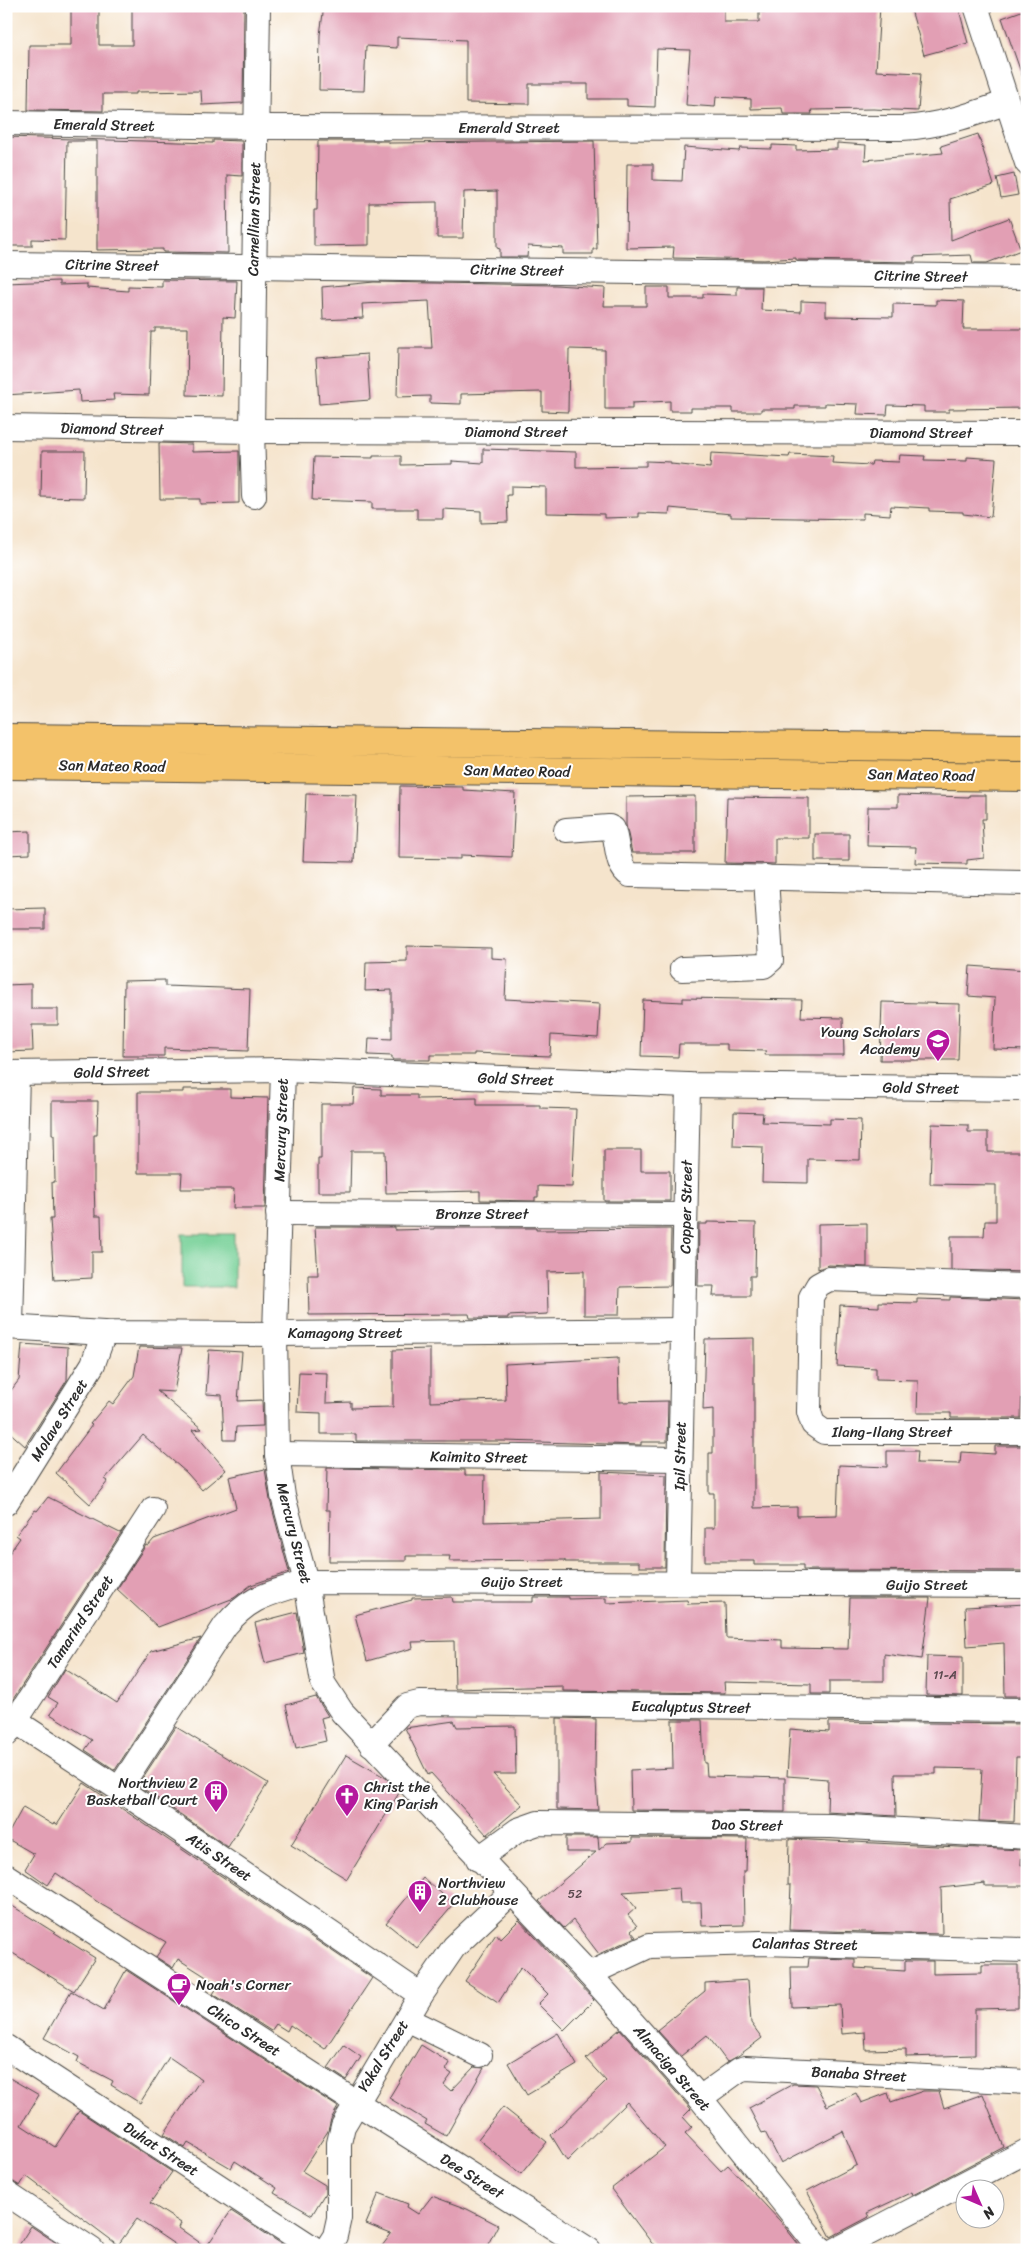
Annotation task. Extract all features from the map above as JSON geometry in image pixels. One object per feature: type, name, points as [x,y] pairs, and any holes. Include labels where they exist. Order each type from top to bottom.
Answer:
[{"type":"main road","name":"San Mateo Road","points":[[6,738],[1027,748]]},
{"type":"main road","name":"San Mateo Road","points":[[6,765],[1027,777]]},
{"type":"street","name":"Carnellian Street","points":[[254,496],[252,431],[258,6]]},
{"type":"street","points":[[976,6],[1027,163]]},
{"type":"street","name":"Emerald Street","points":[[6,123],[255,128],[902,128],[950,122],[1007,102]]},
{"type":"street","name":"Citrine Street","points":[[6,264],[1027,277]]},
{"type":"street","name":"Diamond Street","points":[[6,427],[252,431],[1027,433]]},
{"type":"street","points":[[566,830],[609,826],[613,828],[621,866],[630,875],[1027,883]]},
{"type":"street","points":[[682,969],[764,966],[771,960],[766,878]]},
{"type":"street","name":"Gold Street","points":[[12,1073],[283,1070],[688,1085],[1027,1089]]},
{"type":"street","name":"Mercury Street","points":[[283,1070],[275,1334],[277,1454],[282,1496],[306,1582],[323,1683],[342,1712],[511,1894]]},
{"type":"street","points":[[9,1327],[12,1073]]},
{"type":"street","name":"Copper Street","points":[[683,1330],[688,1085]]},
{"type":"street","name":"Bronze Street","points":[[278,1213],[686,1215]]},
{"type":"street","name":"Ilang-Ilang Street","points":[[1027,1286],[829,1279],[818,1285],[811,1297],[809,1412],[813,1424],[824,1432],[1027,1432]]},
{"type":"street","name":"Kamagong Street","points":[[9,1327],[104,1333],[275,1334],[683,1330]]},
{"type":"street","name":"Ipil Street","points":[[678,1582],[683,1330]]},
{"type":"street","name":"Molave Street","points":[[6,1503],[16,1469],[93,1364],[104,1333]]},
{"type":"street","name":"Kaimito Street","points":[[277,1454],[680,1458]]},
{"type":"street","name":"Tamarind Street","points":[[10,1728],[153,1509]]},
{"type":"street","name":"Guijo Street","points":[[119,1789],[225,1626],[238,1610],[254,1599],[306,1582],[678,1582],[897,1586],[1027,1585]]},
{"type":"street","name":"Eucalyptus Street","points":[[371,1744],[407,1706],[419,1703],[1027,1710]]},
{"type":"street","name":"Atis Street","points":[[10,1728],[119,1789],[421,1995]]},
{"type":"street","name":"Dao Street","points":[[478,1859],[518,1830],[538,1823],[831,1826],[1027,1837]]},
{"type":"street","name":"Chico Street","points":[[6,1876],[355,2102]]},
{"type":"street","name":"Yakal Street","points":[[326,2250],[335,2236],[339,2218],[339,2143],[343,2126],[355,2102],[421,1995],[454,1947],[511,1894]]},
{"type":"street","name":"Almaciga Street","points":[[511,1894],[589,1974],[700,2098],[823,2250]]},
{"type":"street","name":"Calantas Street","points":[[589,1974],[650,1946],[761,1943],[1027,1950]]},
{"type":"street","points":[[407,2019],[480,2055]]},
{"type":"street","name":"Duhat Street","points":[[6,2047],[316,2250]]},
{"type":"street","name":"Banaba Street","points":[[700,2098],[739,2070],[745,2068],[1027,2082]]},
{"type":"street","name":"Dee Street","points":[[355,2102],[589,2250]]},
{"type":"street","points":[[836,2250],[1027,2151]]},
{"type":"street","points":[[6,2193],[92,2250]]},
{"type":"green space","points":[[182,1234],[234,1234],[234,1287],[182,1287]]},
{"type":"building","points":[[71,6],[99,6],[99,45],[132,45],[132,6],[244,6],[243,103],[202,105],[201,91],[136,92],[136,94],[103,94],[103,111],[28,110],[29,45],[71,45]]},
{"type":"building","points":[[324,6],[724,6],[724,22],[759,22],[759,12],[819,9],[819,6],[880,6],[876,71],[921,73],[918,111],[873,109],[811,110],[812,114],[783,114],[782,108],[751,109],[751,99],[716,97],[715,107],[686,105],[690,50],[657,49],[655,107],[627,106],[627,99],[588,99],[588,84],[529,84],[529,104],[466,103],[466,40],[397,37],[397,48],[366,46],[364,91],[319,90],[320,35]]},
{"type":"building","points":[[910,6],[958,6],[968,43],[924,55]]},
{"type":"building","points":[[1027,9],[1027,81],[1024,81],[1002,18]]},
{"type":"building","points":[[978,134],[994,185],[950,199],[951,240],[1009,218],[1021,250],[987,263],[973,263],[971,255],[914,257],[914,262],[796,260],[796,258],[764,260],[673,258],[674,247],[626,248],[627,164],[653,164],[653,180],[682,181],[684,147],[739,151],[740,148],[772,149],[772,145],[796,146],[796,150],[837,149],[837,143],[866,145],[865,160],[943,153],[941,146]]},
{"type":"building","points":[[6,137],[213,143],[213,140],[242,141],[242,176],[227,175],[228,253],[163,252],[163,249],[97,250],[97,141],[67,141],[65,240],[32,239],[32,246],[6,246]]},
{"type":"building","points":[[318,141],[389,141],[389,143],[594,141],[597,249],[593,249],[593,254],[563,254],[563,248],[528,246],[527,257],[500,257],[500,249],[497,248],[497,191],[464,192],[463,238],[437,238],[437,202],[369,203],[369,245],[314,246],[314,210],[317,210]]},
{"type":"building","points":[[1014,174],[1018,195],[1001,198],[997,178]]},
{"type":"building","points":[[162,280],[237,281],[235,318],[223,317],[222,396],[187,395],[188,328],[155,328],[155,332],[151,332],[149,395],[113,394],[114,400],[80,402],[79,390],[6,395],[6,345],[8,345],[6,283],[59,281],[59,285],[87,284],[87,288],[128,291],[128,286],[162,287]]},
{"type":"building","points":[[374,282],[555,285],[605,288],[604,306],[646,306],[646,287],[669,287],[669,298],[703,298],[703,294],[737,295],[737,287],[762,287],[761,310],[801,312],[801,301],[826,302],[826,316],[893,317],[893,304],[936,305],[936,300],[964,301],[963,329],[1027,329],[1027,408],[949,409],[949,412],[924,412],[924,406],[888,405],[887,415],[857,414],[858,404],[825,403],[825,406],[795,406],[795,409],[761,409],[761,412],[733,412],[733,408],[691,408],[691,411],[670,411],[670,401],[632,403],[632,409],[605,409],[605,350],[569,349],[568,412],[542,411],[542,392],[461,394],[461,404],[430,403],[430,396],[397,397],[398,348],[432,348],[429,301],[362,304],[363,318],[323,320],[322,287]]},
{"type":"building","points":[[367,354],[370,400],[319,404],[316,358]]},
{"type":"building","points":[[159,443],[192,444],[192,452],[239,451],[239,503],[200,504],[200,499],[160,499]]},
{"type":"building","points":[[483,449],[576,452],[576,467],[646,466],[646,461],[671,462],[671,464],[710,468],[711,453],[789,457],[790,454],[833,456],[832,463],[871,465],[872,461],[899,462],[900,455],[925,456],[924,460],[967,461],[967,457],[996,459],[991,517],[963,514],[963,512],[929,511],[929,508],[891,506],[890,515],[863,513],[863,519],[731,517],[731,514],[670,508],[669,514],[639,513],[639,517],[604,518],[604,514],[546,513],[546,487],[511,486],[511,495],[507,495],[508,522],[481,523],[481,511],[443,509],[443,519],[417,519],[417,509],[372,509],[372,502],[312,500],[314,457],[373,458],[373,456],[401,456],[401,465],[452,464],[452,461],[483,463]]},
{"type":"building","points":[[42,451],[85,451],[84,498],[41,497]]},
{"type":"building","points":[[400,786],[463,787],[463,790],[515,793],[512,857],[461,855],[461,859],[399,858]]},
{"type":"building","points":[[306,794],[357,795],[354,862],[303,861]]},
{"type":"building","points":[[898,795],[969,797],[969,795],[986,795],[986,819],[982,819],[984,858],[967,860],[967,864],[915,863],[916,847],[867,846],[868,807],[898,807]]},
{"type":"building","points":[[695,796],[695,853],[632,853],[626,825],[626,797]]},
{"type":"building","points":[[727,797],[809,798],[809,838],[775,838],[775,864],[725,863]]},
{"type":"building","points":[[30,831],[30,854],[6,855],[6,832]]},
{"type":"building","points":[[815,834],[849,834],[849,861],[815,861]]},
{"type":"building","points":[[45,908],[45,929],[6,929],[6,909]]},
{"type":"building","points":[[407,946],[491,948],[491,958],[507,959],[505,999],[600,1004],[598,1038],[551,1035],[550,1056],[474,1053],[474,1055],[430,1055],[430,1060],[392,1060],[392,1056],[368,1055],[369,1038],[392,1039],[392,990],[365,991],[366,962],[407,961]]},
{"type":"building","points":[[970,966],[1027,970],[1027,1050],[993,1049],[995,998],[968,996]]},
{"type":"building","points":[[165,980],[165,986],[250,989],[248,1051],[164,1048],[164,1056],[123,1056],[124,981]]},
{"type":"building","points":[[31,984],[31,1009],[58,1009],[58,1025],[32,1025],[33,1051],[6,1052],[6,985]]},
{"type":"building","points":[[683,998],[802,1000],[801,1017],[843,1018],[844,1055],[765,1055],[766,1051],[727,1050],[727,1044],[679,1044],[678,1057],[641,1056],[643,1000],[683,1002]]},
{"type":"building","points":[[882,1002],[960,1004],[958,1060],[880,1060]]},
{"type":"building","points":[[354,1088],[381,1089],[381,1095],[417,1095],[417,1099],[477,1098],[477,1105],[540,1105],[540,1108],[576,1109],[572,1187],[538,1186],[538,1197],[535,1197],[535,1201],[480,1200],[480,1191],[386,1193],[385,1151],[351,1151],[350,1192],[318,1192],[318,1159],[321,1159],[321,1104],[353,1104]]},
{"type":"building","points":[[183,1089],[230,1089],[230,1097],[268,1098],[265,1208],[233,1208],[234,1189],[181,1189],[182,1173],[138,1173],[138,1092],[183,1092]]},
{"type":"building","points":[[52,1101],[98,1101],[97,1135],[94,1135],[94,1181],[95,1216],[101,1216],[102,1252],[92,1252],[92,1278],[54,1280],[50,1219],[53,1219],[52,1182],[55,1182]]},
{"type":"building","points":[[734,1112],[763,1113],[762,1122],[830,1124],[830,1119],[861,1120],[860,1160],[808,1159],[808,1183],[762,1182],[763,1147],[733,1146]]},
{"type":"building","points":[[932,1124],[968,1125],[968,1132],[988,1132],[988,1152],[1027,1152],[1027,1272],[951,1270],[951,1236],[984,1236],[985,1221],[996,1221],[996,1185],[930,1184]]},
{"type":"building","points":[[604,1150],[641,1150],[641,1171],[670,1171],[670,1201],[604,1201]]},
{"type":"building","points":[[707,1222],[756,1223],[755,1276],[750,1276],[750,1296],[713,1296],[714,1286],[698,1286],[699,1224],[707,1224]]},
{"type":"building","points":[[867,1223],[867,1267],[829,1265],[818,1269],[818,1224]]},
{"type":"building","points":[[315,1227],[395,1227],[395,1230],[434,1228],[536,1228],[536,1230],[671,1229],[670,1286],[620,1287],[619,1315],[584,1315],[584,1271],[547,1272],[548,1314],[508,1316],[508,1318],[470,1318],[469,1314],[309,1315],[308,1275],[318,1275]]},
{"type":"building","points":[[950,1297],[1026,1300],[1027,1351],[1023,1351],[1021,1418],[951,1418],[951,1413],[917,1413],[918,1380],[876,1379],[876,1368],[837,1366],[840,1305],[879,1307],[879,1302],[917,1303],[917,1299],[950,1300]]},
{"type":"building","points":[[754,1338],[754,1508],[797,1507],[797,1516],[837,1515],[839,1465],[887,1467],[887,1451],[918,1451],[917,1463],[960,1464],[961,1452],[995,1454],[995,1446],[1027,1446],[1027,1571],[803,1570],[803,1565],[754,1565],[754,1561],[705,1561],[705,1528],[714,1528],[714,1493],[709,1493],[709,1453],[713,1453],[713,1409],[703,1410],[705,1339]]},
{"type":"building","points":[[22,1344],[68,1347],[67,1380],[25,1446],[6,1429],[6,1397],[19,1380]]},
{"type":"building","points":[[139,1347],[182,1348],[174,1392],[157,1391],[202,1429],[192,1430],[226,1470],[202,1490],[187,1473],[143,1435],[105,1479],[108,1481],[90,1504],[56,1473],[92,1425],[90,1424],[109,1401],[113,1404],[134,1376]]},
{"type":"building","points":[[430,1349],[430,1402],[506,1400],[505,1364],[618,1358],[619,1402],[668,1401],[667,1442],[641,1442],[641,1445],[504,1441],[356,1441],[356,1434],[321,1434],[321,1413],[297,1412],[299,1372],[327,1373],[326,1403],[351,1402],[351,1408],[393,1407],[393,1350]]},
{"type":"building","points":[[209,1350],[242,1352],[238,1401],[262,1400],[263,1426],[236,1427],[235,1440],[224,1440],[222,1395],[206,1394]]},
{"type":"building","points":[[327,1468],[465,1470],[465,1475],[485,1475],[484,1522],[601,1519],[601,1472],[666,1475],[665,1567],[639,1567],[639,1562],[565,1562],[565,1560],[449,1561],[450,1556],[406,1556],[406,1561],[329,1561],[330,1510],[326,1510]]},
{"type":"building","points":[[265,1469],[270,1500],[289,1572],[251,1585],[234,1598],[158,1627],[117,1589],[146,1545],[148,1546],[154,1539],[236,1508],[229,1477]]},
{"type":"building","points":[[48,1497],[120,1533],[125,1527],[6,1710],[6,1558],[20,1538],[16,1535],[35,1510],[37,1511]]},
{"type":"building","points":[[452,1597],[453,1602],[533,1602],[533,1597],[569,1597],[569,1599],[606,1598],[606,1603],[687,1600],[688,1604],[725,1603],[726,1638],[782,1640],[782,1648],[848,1649],[850,1598],[930,1598],[922,1659],[884,1654],[884,1681],[829,1681],[829,1694],[811,1694],[811,1684],[724,1682],[725,1693],[563,1691],[563,1686],[455,1689],[454,1641],[412,1642],[413,1648],[367,1661],[355,1615],[412,1600],[412,1598]]},
{"type":"building","points":[[1027,1604],[1027,1696],[1005,1696],[1004,1643],[967,1646],[965,1607]]},
{"type":"building","points":[[297,1612],[304,1653],[265,1663],[255,1623]]},
{"type":"building","points":[[201,1638],[115,1770],[85,1750],[92,1740],[50,1714],[58,1703],[48,1697],[65,1669],[117,1703],[151,1651]]},
{"type":"building","points":[[927,1656],[963,1657],[963,1696],[926,1695]]},
{"type":"building","points":[[316,1697],[328,1716],[321,1718],[326,1741],[296,1748],[286,1705]]},
{"type":"building","points":[[557,1718],[596,1719],[595,1769],[598,1810],[557,1809]]},
{"type":"building","points":[[672,1720],[702,1720],[704,1763],[706,1763],[707,1776],[785,1778],[785,1812],[631,1810],[630,1770],[673,1768]]},
{"type":"building","points":[[454,1721],[457,1727],[515,1726],[516,1774],[493,1774],[522,1805],[487,1835],[431,1773],[428,1775],[405,1728]]},
{"type":"building","points":[[829,1722],[1027,1724],[1027,1757],[1016,1757],[1014,1822],[979,1821],[982,1769],[936,1768],[936,1774],[895,1774],[896,1816],[827,1812],[828,1779],[787,1776],[790,1729],[829,1732]]},
{"type":"building","name":"Northview 2 Basketball Court","points":[[176,1727],[268,1783],[228,1847],[138,1785]]},
{"type":"building","name":"Christ the King Parish","points":[[346,1755],[386,1778],[399,1793],[347,1879],[291,1845]]},
{"type":"building","points":[[84,1783],[372,1978],[325,2049],[290,2025],[287,2031],[276,2024],[271,2031],[213,1994],[219,1985],[178,1959],[173,1968],[156,1957],[166,1942],[102,1905],[56,1873],[48,1885],[25,1869],[34,1854],[6,1838],[23,1807],[53,1825],[54,1823],[57,1825]]},
{"type":"building","points":[[566,1837],[598,1837],[599,1850],[607,1843],[632,1842],[632,1838],[747,1839],[746,1871],[743,1871],[744,1925],[702,1926],[701,1903],[680,1903],[679,1888],[623,1892],[636,1908],[628,1915],[637,1926],[631,1931],[636,1937],[599,1954],[573,1920],[564,1928],[539,1901],[596,1852],[566,1852]]},
{"type":"building","points":[[789,1839],[1022,1850],[1021,1865],[1027,1864],[1027,1886],[985,1886],[985,1883],[941,1888],[942,1934],[789,1930],[791,1885],[788,1885]]},
{"type":"building","name":"Northview 2 Clubhouse","points":[[423,1878],[454,1904],[417,1948],[386,1923]]},
{"type":"building","points":[[6,1902],[95,1958],[74,1991],[6,1949]]},
{"type":"building","points":[[519,1920],[594,2000],[564,2030],[538,2004],[548,1994],[521,1967],[498,2003],[465,1981],[496,1934],[500,1939]]},
{"type":"building","points":[[809,1958],[855,1959],[855,1968],[905,1971],[905,1961],[933,1961],[933,1974],[982,1973],[982,1965],[1018,1965],[1018,2008],[975,2009],[975,2055],[906,2057],[906,2049],[866,2050],[865,2032],[842,2034],[840,2005],[792,2007],[791,1967],[808,1967]]},
{"type":"building","points":[[126,1970],[338,2107],[331,2119],[328,2131],[302,2171],[325,2185],[325,2193],[312,2215],[274,2193],[277,2188],[235,2161],[231,2168],[188,2143],[185,2148],[164,2134],[201,2079],[169,2057],[140,2103],[111,2085],[113,2081],[77,2062],[79,2057],[44,2038],[71,1991],[104,2010]]},
{"type":"building","points":[[748,1980],[751,2023],[762,2038],[738,2056],[727,2062],[707,2035],[681,2056],[657,2030],[705,1991],[705,1983]]},
{"type":"building","points":[[620,2029],[691,2109],[683,2117],[692,2127],[685,2133],[721,2171],[728,2165],[780,2221],[803,2250],[657,2250],[611,2189],[665,2147],[627,2102],[567,2161],[551,2135],[606,2081],[586,2059]]},
{"type":"building","points":[[558,2033],[577,2065],[527,2095],[508,2063]]},
{"type":"building","points":[[344,2045],[361,2057],[346,2080],[328,2068]]},
{"type":"building","points":[[421,2045],[450,2063],[446,2070],[452,2074],[444,2085],[451,2091],[474,2067],[484,2068],[446,2136],[425,2124],[427,2121],[389,2098]]},
{"type":"building","points":[[6,2076],[39,2095],[21,2125],[55,2147],[79,2111],[172,2172],[150,2203],[181,2223],[179,2228],[206,2247],[231,2211],[291,2250],[183,2250],[137,2219],[118,2245],[26,2176],[20,2186],[6,2177]]},
{"type":"building","points":[[793,2084],[816,2085],[827,2106],[856,2093],[861,2103],[888,2093],[891,2102],[923,2091],[939,2091],[944,2108],[983,2094],[1004,2147],[913,2195],[912,2192],[867,2213],[869,2217],[831,2237],[807,2191],[857,2165],[843,2131],[781,2163],[765,2132],[762,2133],[749,2108]]},
{"type":"building","points":[[503,2107],[547,2142],[521,2174],[478,2139]]},
{"type":"building","points":[[379,2193],[408,2204],[407,2207],[418,2214],[432,2196],[467,2209],[498,2225],[485,2250],[379,2250],[391,2234],[366,2224]]},
{"type":"building","points":[[31,2226],[67,2250],[16,2250]]},
{"type":"place","name":"Young Scholars Academy","points":[[938,1062]]},
{"type":"place","name":"Northview 2 Basketball Court","points":[[216,1813]]},
{"type":"place","name":"Christ the King Parish","points":[[347,1817]]},
{"type":"place","name":"Northview 2 Clubhouse","points":[[420,1913]]},
{"type":"place","name":"Noah's Corner","points":[[179,2006]]}]
